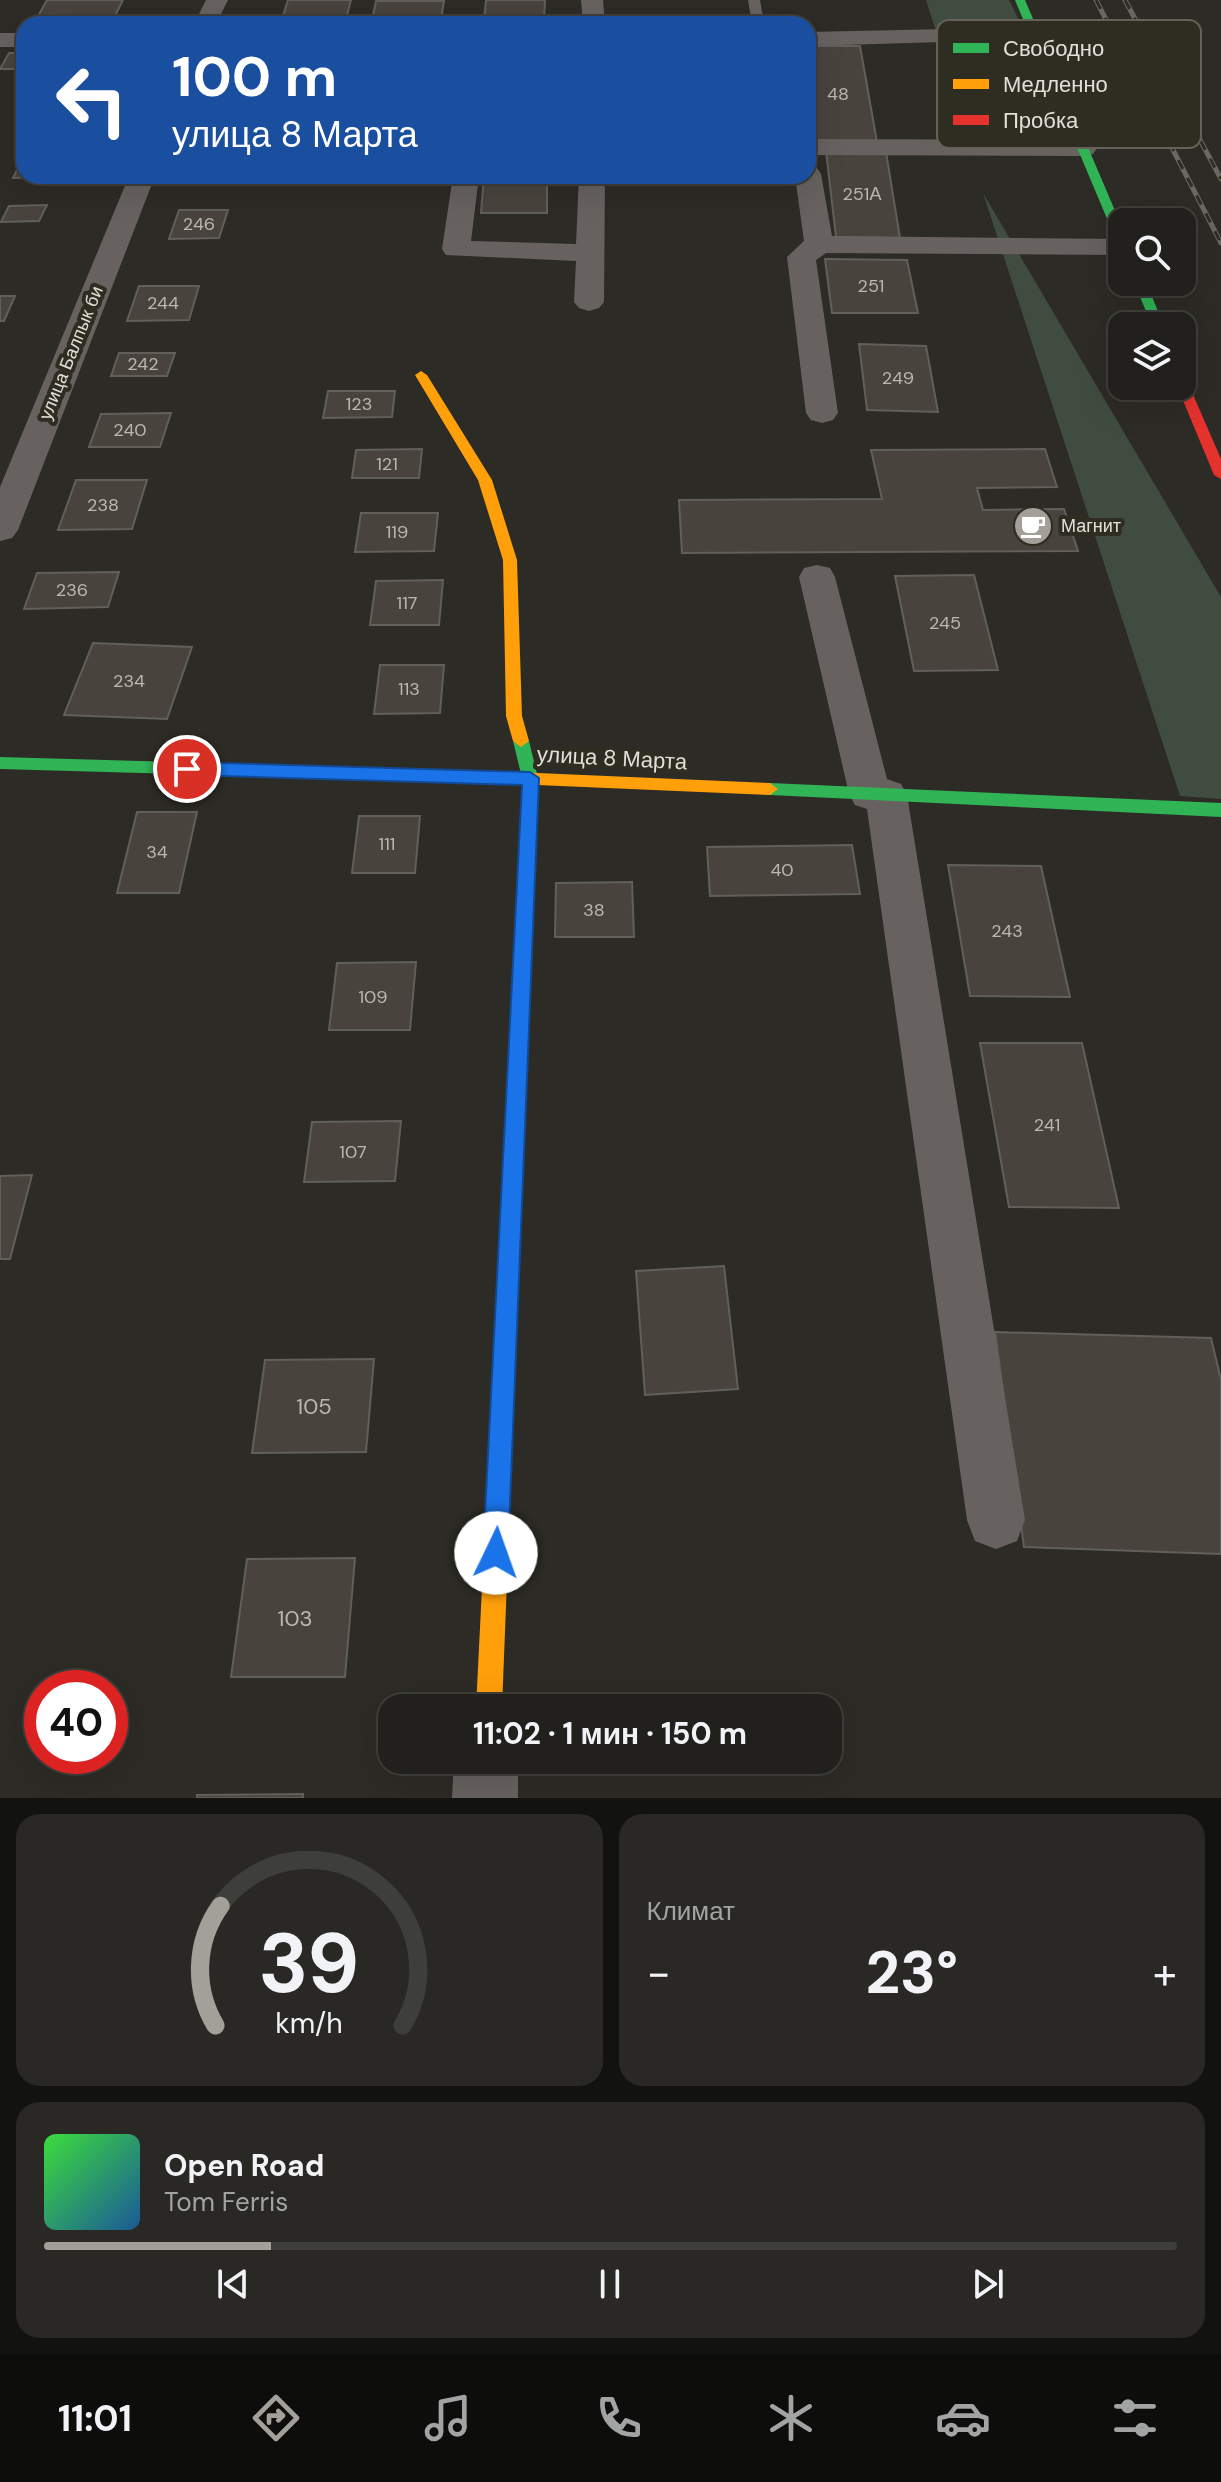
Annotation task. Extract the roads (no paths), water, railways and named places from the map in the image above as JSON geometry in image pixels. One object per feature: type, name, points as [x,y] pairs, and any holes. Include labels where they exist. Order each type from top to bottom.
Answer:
[{"type":"street","points":[[1020,0],[1029,20]]},
{"type":"street","points":[[816,39],[937,36]]},
{"type":"street","points":[[816,147],[937,147]]},
{"type":"street","points":[[1084,148],[1109,208]]},
{"type":"street","name":"улица Балпык би","points":[[0,530],[139,184]]},
{"type":"street","points":[[465,184],[456,249],[590,253]]},
{"type":"street","points":[[589,302],[592,184]]},
{"type":"street","points":[[810,184],[819,244]]},
{"type":"street","points":[[822,413],[801,257],[819,244],[1108,247]]},
{"type":"street","points":[[421,375],[485,480],[510,560],[514,716],[530,778],[490,1694]]},
{"type":"street","points":[[1189,400],[1221,475]]},
{"type":"street","points":[[817,577],[878,794],[996,1520]]},
{"type":"street","name":"улица 8 Марта","points":[[0,763],[530,778],[1221,810]]},
{"type":"street","points":[[485,1798],[486,1774]]},
{"type":"railway","points":[[1096,0],[1106,20]]},
{"type":"railway","points":[[1125,0],[1136,20]]},
{"type":"railway","points":[[1201,142],[1221,179]]},
{"type":"railway","points":[[1172,148],[1221,243]]},
{"type":"place","name":"Магнит","points":[[1033,526]]}]
